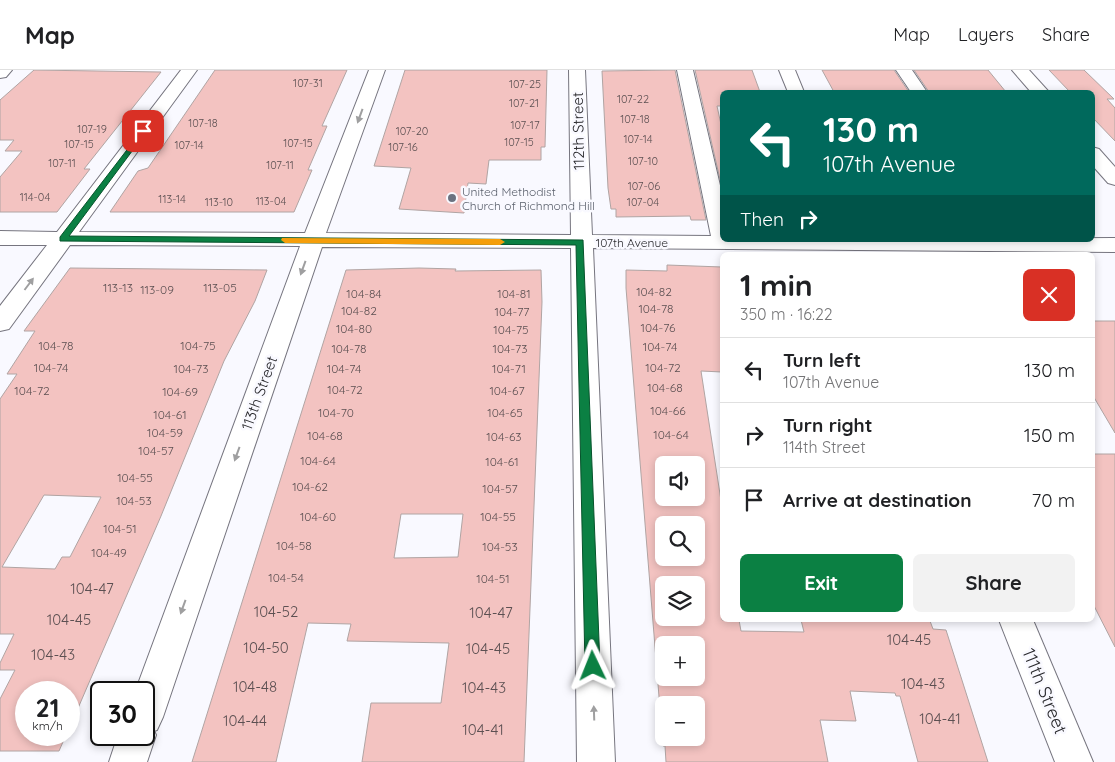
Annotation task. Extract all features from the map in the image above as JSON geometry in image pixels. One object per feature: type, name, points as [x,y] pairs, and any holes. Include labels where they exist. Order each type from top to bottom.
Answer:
[{"type":"street","points":[[0,73],[4,70]]},
{"type":"street","points":[[0,323],[189,70]]},
{"type":"street","name":"113th Street","points":[[155,685],[313,240],[377,70]]},
{"type":"street","name":"112th Street","points":[[577,70],[580,242],[596,762]]},
{"type":"street","points":[[685,70],[720,229]]},
{"type":"street","points":[[786,70],[795,90]]},
{"type":"street","points":[[904,70],[918,90]]},
{"type":"street","points":[[1020,70],[1038,90]]},
{"type":"street","points":[[1095,156],[1115,178]]},
{"type":"street","name":"107th Avenue","points":[[0,238],[723,243],[861,246],[1018,242],[1115,244]]},
{"type":"street","name":"111th Street","points":[[1017,622],[1074,762]]},
{"type":"street","points":[[128,762],[133,746]]},
{"type":"building","points":[[34,70],[161,72],[84,169],[90,169],[57,212],[0,212],[0,177],[22,151],[5,151],[14,140],[0,140],[0,100]]},
{"type":"building","points":[[215,70],[347,70],[322,126],[327,126],[308,170],[312,170],[294,212],[110,212],[138,171],[148,168]]},
{"type":"building","points":[[405,70],[547,70],[545,147],[541,147],[541,160],[489,160],[486,184],[468,183],[464,213],[399,209],[411,168],[374,166]]},
{"type":"building","points":[[675,70],[706,220],[691,220],[690,216],[616,217],[616,209],[611,209],[608,188],[602,71]]},
{"type":"building","points":[[695,70],[752,70],[759,90],[720,90],[720,106],[717,106],[720,120],[720,179]]},
{"type":"building","points":[[822,70],[894,70],[908,90],[833,90]]},
{"type":"building","points":[[914,70],[988,70],[1004,90],[928,90]]},
{"type":"building","points":[[1049,70],[1084,70],[1114,99],[1107,99],[1115,108],[1115,141],[1095,120],[1095,90],[1068,90]]},
{"type":"building","points":[[667,265],[720,267],[720,372],[701,371],[720,494],[720,622],[739,622],[741,631],[804,632],[802,622],[930,622],[933,629],[946,630],[988,762],[918,762],[900,696],[896,696],[895,693],[850,691],[856,721],[820,720],[828,762],[666,762],[665,746],[705,746],[705,696],[659,696],[658,686],[705,686],[705,636],[655,636],[655,647],[626,270],[667,271]]},
{"type":"building","points":[[70,268],[267,270],[255,301],[224,361],[161,516],[80,704],[80,681],[15,681],[15,746],[61,746],[59,751],[0,751],[0,699],[15,670],[0,670],[0,663],[14,634],[0,634],[0,399],[17,374],[7,374],[35,331],[24,331]],"holes":[[[44,495],[101,497],[70,557],[62,557],[55,569],[2,567]]]},
{"type":"building","points":[[419,268],[456,269],[455,271],[541,270],[542,302],[524,762],[362,762],[371,703],[441,703],[449,643],[347,641],[351,624],[308,623],[276,762],[192,762],[346,270]],"holes":[[[401,514],[463,514],[458,557],[394,558]]]},
{"type":"building","points":[[1095,321],[1115,321],[1115,433],[1095,399]]},
{"type":"building","points":[[1095,454],[1115,454],[1115,647],[1095,608]]},
{"type":"slow traffic","points":[[285,240],[500,242]]},
{"type":"place","name":"United Methodist Church of Richmond Hill","points":[[452,198]]},
{"type":"route","points":[[143,131],[63,239],[580,242],[593,666]]}]
